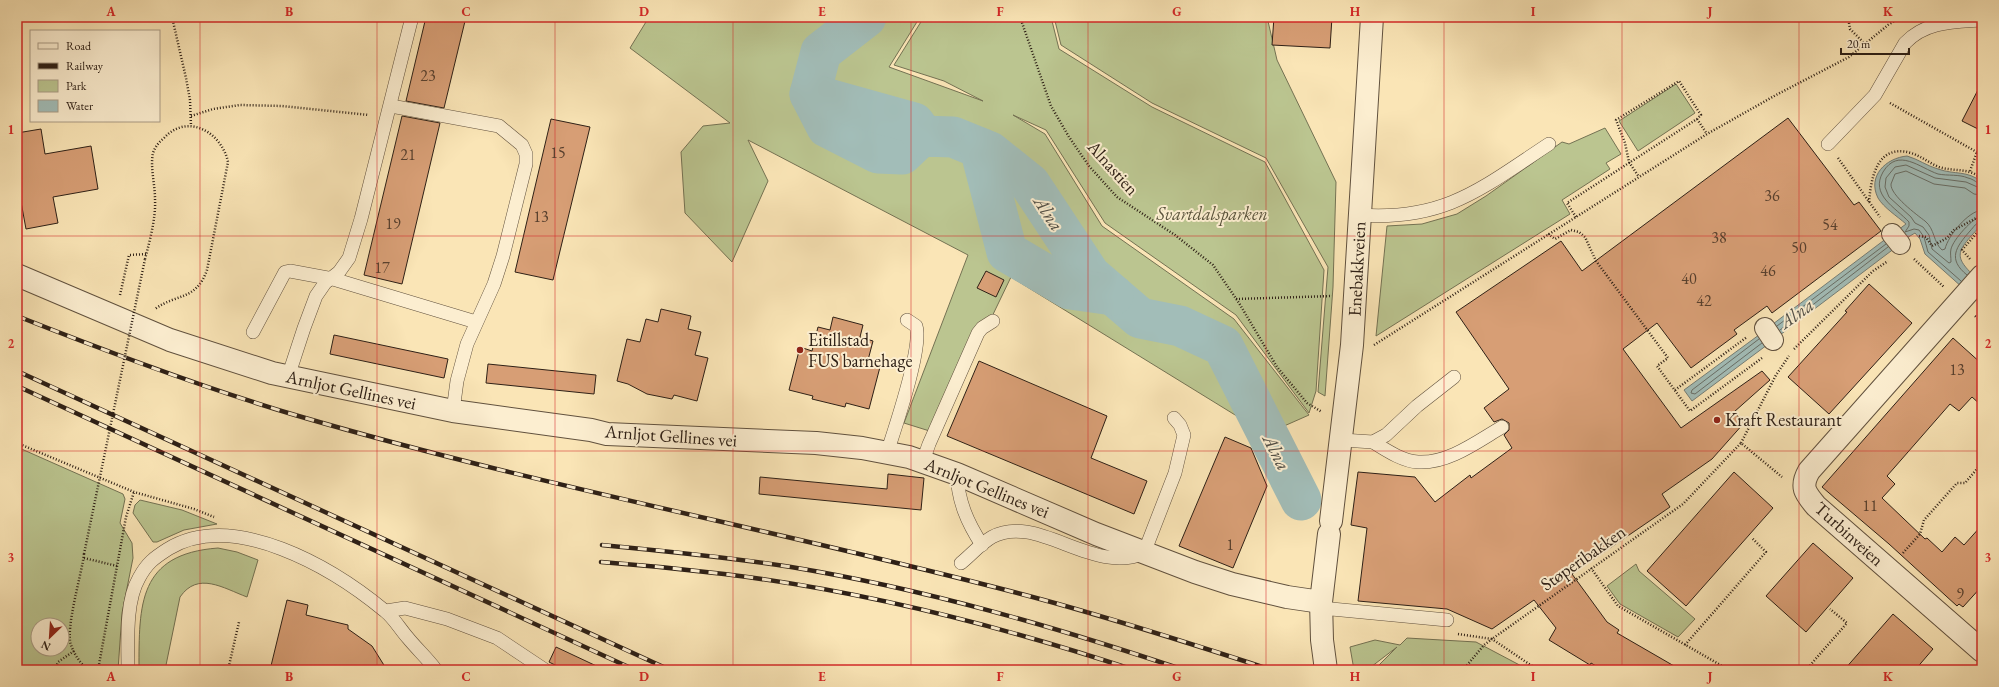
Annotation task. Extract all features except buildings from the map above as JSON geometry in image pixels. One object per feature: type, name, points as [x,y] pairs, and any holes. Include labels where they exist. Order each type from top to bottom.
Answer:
[{"type":"street","name":"Enebakkveien","points":[[1326,670],[1322,640],[1321,604],[1352,345],[1372,17]]},
{"type":"street","name":"Turbinveien","points":[[1977,268],[1964,296],[1809,471],[1804,479],[1803,485],[1807,496],[1816,506],[1982,651]]},
{"type":"street","name":"Arnljot Gellines vei","points":[[17,275],[170,340],[211,355],[288,377],[453,411],[621,436],[816,443],[887,453],[923,461],[1144,553],[1232,584],[1321,604]]},
{"type":"lane","points":[[288,377],[316,296],[325,283],[339,272],[348,258],[361,219],[412,17]]},
{"type":"lane","points":[[1832,150],[1875,95],[1905,43],[1912,36],[1937,24],[1982,20]]},
{"type":"lane","points":[[389,111],[499,126],[522,145],[526,154],[526,164],[503,256],[494,284],[467,344],[457,381],[453,411]]},
{"type":"lane","points":[[1360,215],[1392,217],[1412,215],[1456,202],[1482,189],[1549,144]]},
{"type":"lane","points":[[253,332],[285,272],[290,270],[332,279],[476,322]]},
{"type":"lane","points":[[887,453],[911,371],[917,342],[916,326],[907,320]]},
{"type":"lane","points":[[923,461],[978,333],[982,328],[993,321]]},
{"type":"lane","points":[[1373,442],[1386,435],[1417,406],[1454,377]]},
{"type":"lane","points":[[961,563],[992,537],[1008,532],[1034,534],[1103,557],[1118,560],[1133,558],[1144,553],[1175,473],[1184,435],[1180,425],[1174,418]]},
{"type":"lane","points":[[1343,430],[1373,442],[1396,455],[1417,462],[1432,461],[1448,456],[1502,427]]},
{"type":"lane","points":[[957,474],[962,509],[971,528],[982,545]]},
{"type":"lane","points":[[128,670],[130,615],[138,579],[149,562],[179,543],[197,538],[222,535],[243,536],[260,540],[325,570],[386,612],[436,670]]},
{"type":"lane","points":[[1321,604],[1447,620]]},
{"type":"lane","points":[[386,612],[405,608],[447,619],[497,638],[516,649],[545,670]]},
{"type":"path","points":[[172,17],[186,78],[191,126]]},
{"type":"path","name":"Alnastien","points":[[1020,17],[1051,106],[1069,137],[1089,166],[1117,197],[1175,235],[1213,265],[1236,299],[1277,367],[1307,403],[1329,417],[1343,430]]},
{"type":"path","points":[[1848,17],[1850,29],[1865,44]]},
{"type":"path","points":[[1352,345],[1370,347],[1374,345],[1707,134],[1776,95],[1849,57],[1901,17]]},
{"type":"path","points":[[1576,217],[1567,203],[1629,162],[1697,119],[1701,115],[1679,81],[1616,120],[1625,143],[1629,162],[1639,177]]},
{"type":"path","points":[[1875,95],[1982,155]]},
{"type":"path","points":[[191,116],[240,105],[389,111]]},
{"type":"path","points":[[1697,119],[1707,134]]},
{"type":"path","points":[[88,670],[70,644],[70,630],[84,554],[146,259],[156,200],[152,165],[154,152],[166,134],[183,127],[191,126],[213,134],[226,153],[228,162],[210,255],[203,280],[199,287],[193,292],[160,305],[151,313]]},
{"type":"path","points":[[1832,150],[1898,242],[1922,236],[1926,237],[1932,246],[1947,238],[1954,230],[1982,215]]},
{"type":"path","points":[[1869,202],[1874,170],[1882,160],[1892,153],[1910,152],[1938,166],[1970,171],[1982,178]]},
{"type":"path","points":[[1970,171],[1977,152]]},
{"type":"path","points":[[1977,268],[1962,250],[1982,227]]},
{"type":"path","points":[[1548,234],[1555,239],[1571,230],[1579,232],[1585,237],[1596,262],[1668,358],[1657,366],[1690,411],[1771,345]]},
{"type":"path","name":"Støperibakken","points":[[1463,670],[1484,645],[1683,504],[1741,444],[1776,375],[1795,348],[1873,271],[1904,251],[1898,242]]},
{"type":"path","points":[[119,302],[129,255],[146,254]]},
{"type":"path","points":[[1236,299],[1338,296]]},
{"type":"path","points":[[1674,390],[1763,326],[1771,345],[1787,359]]},
{"type":"path","points":[[17,443],[134,492],[194,509],[220,520]]},
{"type":"path","points":[[1741,444],[1782,477],[1803,485]]},
{"type":"path","points":[[1901,555],[1920,534],[1924,520],[1957,483],[1965,483],[1982,463]]},
{"type":"path","points":[[98,670],[116,566],[126,517],[134,492]]},
{"type":"path","points":[[1685,645],[1766,552],[1752,538]]},
{"type":"path","points":[[84,558],[116,566]]},
{"type":"path","points":[[1591,568],[1618,606],[1729,670]]},
{"type":"path","points":[[1806,670],[1847,623],[1830,609]]},
{"type":"path","points":[[228,670],[239,622]]},
{"type":"path","points":[[1452,634],[1492,639],[1538,670]]},
{"type":"path","points":[[55,670],[58,662],[74,651]]},
{"type":"path","points":[[1505,670],[1506,668],[1511,670]]},
{"type":"green space","name":"Svartdalsparken","points":[[649,17],[920,17],[889,67],[983,101],[944,81],[894,65],[924,17],[1051,17],[1059,49],[1152,107],[1265,162],[1324,270],[1316,391],[1309,413],[1236,315],[1105,223],[1046,130],[1013,115],[1045,134],[1102,226],[1234,319],[1309,415],[1266,434],[1011,277],[936,433],[904,423],[968,255],[748,140],[768,181],[732,262],[685,213],[681,152],[703,126],[730,123],[630,48]]},
{"type":"green space","points":[[1054,17],[1267,17],[1277,60],[1336,182],[1333,287],[1325,396],[1318,392],[1328,267],[1266,158],[1152,103],[1061,45]]},
{"type":"green space","points":[[1676,84],[1695,113],[1638,151],[1619,121]]},
{"type":"green space","points":[[1605,128],[1621,154],[1606,163],[1610,169],[1562,200],[1570,214],[1376,336],[1387,226],[1422,224],[1457,214],[1486,196],[1562,142],[1569,144]]},
{"type":"green space","points":[[17,447],[123,494],[125,499],[120,523],[132,543],[133,558],[122,613],[118,670],[17,670]]},
{"type":"green space","points":[[140,500],[182,510],[217,524],[184,530],[157,542],[153,542],[133,513],[135,505]]},
{"type":"green space","points":[[218,548],[237,552],[258,560],[247,597],[211,584],[203,583],[187,589],[180,597],[165,670],[139,670],[140,624],[148,586],[158,572],[172,560],[192,552]]},
{"type":"green space","points":[[1636,564],[1639,571],[1695,619],[1678,637],[1620,604],[1607,586]]},
{"type":"green space","points":[[1407,638],[1476,642],[1529,670],[1374,670],[1397,647],[1367,670],[1354,670],[1350,647],[1375,640],[1400,645]]},
{"type":"water","points":[[1907,156],[1944,171],[1966,174],[1982,182],[1982,224],[1962,248],[1960,254],[1961,260],[1965,266],[1982,283],[1982,305],[1925,254],[1920,239],[1915,233],[1905,239],[1898,230],[1906,224],[1887,209],[1878,198],[1875,190],[1875,182],[1880,170],[1892,160]]},
{"type":"water","points":[[1887,238],[1895,248],[1776,338],[1769,327]]},
{"type":"water","points":[[1763,332],[1771,342],[1692,401],[1684,390]]},
{"type":"waterway","name":"Alna","points":[[866,17],[821,52],[810,94],[827,127],[878,153],[902,154],[921,136],[953,137],[990,152],[1030,184],[1090,275],[1140,318],[1180,326],[1223,346],[1301,500]]},
{"type":"waterway","points":[[810,94],[914,123],[924,137]]},
{"type":"waterway","points":[[980,148],[1007,252],[1070,289],[1113,295]]},
{"type":"railway","points":[[17,316],[86,343],[225,393],[295,415],[387,441],[480,465],[947,575],[1040,599],[1127,624],[1272,670]]},
{"type":"railway","points":[[17,371],[670,670]]},
{"type":"railway","points":[[17,386],[635,670]]},
{"type":"railway","points":[[602,545],[697,554],[768,563],[891,586],[1038,624],[1184,670]]},
{"type":"railway","points":[[601,562],[662,567],[776,581],[880,600],[1034,639],[1134,670]]},
{"type":"railway","points":[[912,670],[1004,670]]},
{"type":"place","name":"Eitillstad FUS barnehage","points":[[800,350]]},
{"type":"place","name":"Kraft Restaurant","points":[[1717,420]]}]
